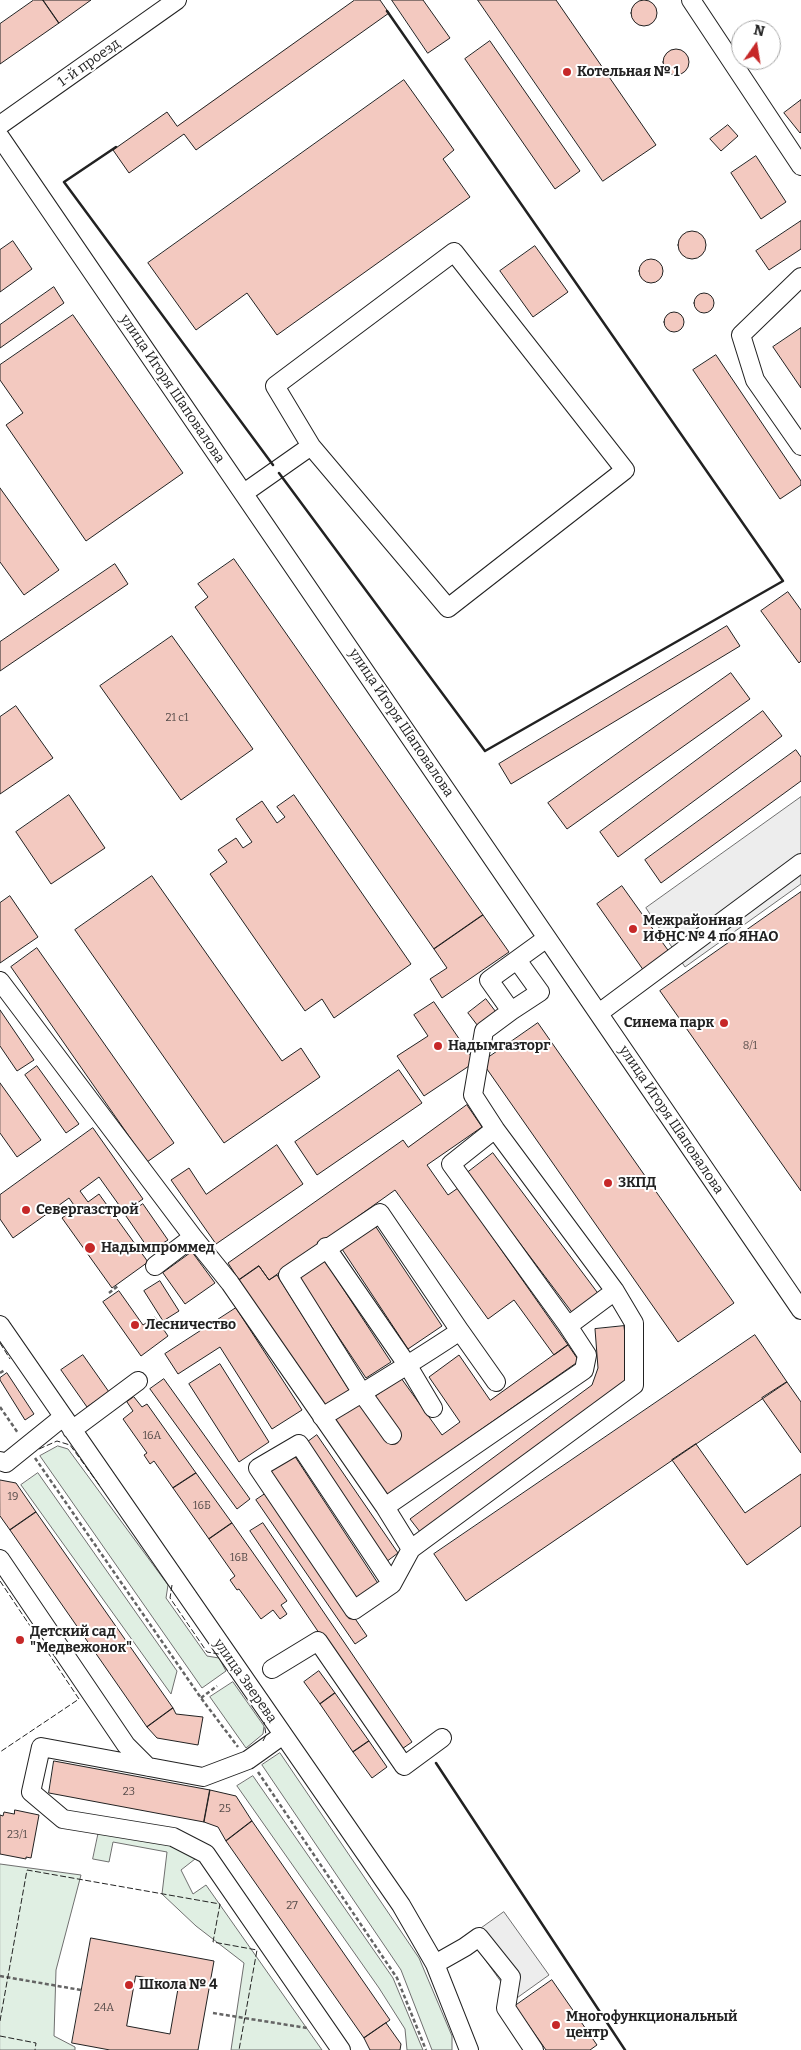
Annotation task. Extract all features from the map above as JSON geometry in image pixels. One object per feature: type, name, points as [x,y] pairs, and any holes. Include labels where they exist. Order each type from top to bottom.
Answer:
[{"type":"street","name":"1-й проезд","points":[[0,125],[177,0]]},
{"type":"street","points":[[691,0],[801,166]]},
{"type":"street","name":"улица Игоря Шаповалова","points":[[0,137],[801,1310]]},
{"type":"street","points":[[454,252],[625,470],[448,608],[311,446],[275,386],[454,252]]},
{"type":"street","points":[[801,277],[741,335],[755,380],[801,446]]},
{"type":"street","points":[[244,493],[311,446]]},
{"type":"street","points":[[599,1014],[801,863]]},
{"type":"street","points":[[510,1011],[489,980],[547,938]]},
{"type":"street","points":[[392,1584],[299,1444],[258,1468],[354,1610],[392,1584],[411,1549],[634,1385],[634,1323],[615,1291],[495,1130],[473,1094],[484,1031],[510,1011],[540,992],[517,960]]},
{"type":"street","points":[[0,981],[193,1237],[230,1283],[385,1507],[411,1549]]},
{"type":"street","points":[[385,1507],[584,1370],[587,1355],[451,1164],[495,1130]]},
{"type":"street","points":[[392,1435],[362,1393],[288,1275],[326,1247],[380,1213],[496,1382]]},
{"type":"street","points":[[155,1266],[193,1237]]},
{"type":"street","points":[[326,1247],[408,1366],[433,1408]]},
{"type":"street","points":[[568,1326],[615,1291]]},
{"type":"street","name":"улица Зверева","points":[[0,1325],[401,1905],[435,1964],[469,2050]]},
{"type":"street","points":[[322,1417],[408,1366],[460,1330]]},
{"type":"street","points":[[0,1461],[6,1463],[27,1446],[138,1381]]},
{"type":"street","points":[[0,1559],[126,1745],[148,1767]]},
{"type":"street","points":[[272,1669],[318,1641],[404,1766],[442,1738]]},
{"type":"street","points":[[282,1735],[248,1760],[203,1777],[41,1747],[31,1792],[63,1819],[173,1838],[206,1854],[341,2050]]},
{"type":"street","points":[[435,1964],[465,1948],[479,1937],[511,1976],[506,2008],[534,2050]]},
{"type":"path","points":[[108,1293],[119,1285]]},
{"type":"path","points":[[0,1374],[5,1370]]},
{"type":"path","points":[[0,1407],[201,1698],[259,1773],[397,1978],[426,2050]]},
{"type":"path","points":[[201,1698],[217,1686]]},
{"type":"path","points":[[0,1976],[81,1990]]},
{"type":"path","points":[[212,2014],[329,2032]]},
{"type":"green space","points":[[58,1446],[68,1449],[168,1585],[166,1598],[207,1656],[219,1658],[226,1671],[202,1688],[40,1456]]},
{"type":"green space","points":[[38,1473],[177,1671],[171,1694],[21,1485]]},
{"type":"green space","points":[[233,1682],[264,1726],[263,1734],[246,1748],[210,1697]]},
{"type":"green space","points":[[280,1753],[419,1958],[452,2036],[452,2050],[432,2050],[401,1970],[262,1765]]},
{"type":"green space","points":[[253,1776],[393,1978],[423,2050],[407,2050],[405,2029],[379,1988],[237,1786]]},
{"type":"green space","points":[[100,1826],[189,1847],[195,1859],[181,1870],[193,1894],[206,1885],[322,2050],[231,2050],[244,1963],[196,1926],[162,1894],[167,1852],[113,1842],[109,1862],[93,1859]]},
{"type":"green space","points":[[0,1864],[81,1875],[56,1970],[54,2036],[75,2047],[75,2050],[0,2050]]},
{"type":"shaded area","points":[[801,797],[801,884],[685,967],[646,908]]},
{"type":"shaded area","points":[[504,1912],[549,1975],[514,2000],[469,1937]]},
{"type":"building","points":[[34,0],[43,0],[59,23],[0,64],[0,24]]},
{"type":"building","points":[[43,0],[91,0],[59,23]]},
{"type":"building","points":[[355,0],[380,0],[389,13],[196,150],[184,134],[129,173],[113,150],[167,112],[177,126]]},
{"type":"building","points":[[392,0],[423,0],[450,38],[428,53]]},
{"type":"building","name":"Котельная № 1","points":[[478,0],[556,0],[656,145],[603,181]]},
{"type":"building","points":[[644,0],[653,4],[657,13],[653,22],[644,26],[635,22],[631,13],[635,4]]},
{"type":"building","points":[[490,41],[580,171],[555,189],[465,59]]},
{"type":"building","points":[[676,49],[685,53],[689,62],[685,71],[676,75],[667,71],[663,62],[667,53]]},
{"type":"building","points":[[404,80],[454,150],[443,159],[470,197],[277,335],[247,293],[196,330],[148,263]]},
{"type":"building","points":[[801,100],[801,132],[800,133],[784,113]]},
{"type":"building","points":[[728,125],[738,136],[721,151],[710,139]]},
{"type":"building","points":[[756,156],[786,202],[761,219],[731,173]]},
{"type":"building","points":[[801,221],[801,249],[769,270],[756,251]]},
{"type":"building","points":[[692,231],[702,235],[706,245],[702,255],[692,259],[682,255],[678,245],[682,235]]},
{"type":"building","points":[[13,241],[32,269],[0,292],[0,250]]},
{"type":"building","points":[[535,246],[568,292],[533,317],[500,271]]},
{"type":"building","points":[[651,259],[656,260],[662,266],[662,276],[656,282],[651,283],[646,282],[640,276],[639,271],[640,266],[646,260]]},
{"type":"building","points":[[54,287],[64,303],[0,348],[0,325]]},
{"type":"building","points":[[704,293],[711,296],[714,303],[711,310],[704,313],[697,310],[694,303],[697,296]]},
{"type":"building","points":[[674,312],[681,315],[684,322],[681,329],[674,332],[667,329],[664,322],[667,315]]},
{"type":"building","points":[[73,315],[183,473],[86,541],[6,425],[23,413],[0,380],[0,365]]},
{"type":"building","points":[[801,328],[801,388],[773,347]]},
{"type":"building","points":[[716,355],[801,481],[801,485],[780,499],[693,370]]},
{"type":"building","points":[[0,488],[59,570],[24,595],[0,562]]},
{"type":"building","points":[[234,559],[483,915],[434,949],[195,607],[208,597],[198,584]]},
{"type":"building","points":[[115,564],[128,584],[0,671],[0,642]]},
{"type":"building","points":[[788,592],[801,610],[801,661],[799,663],[761,611]]},
{"type":"building","points":[[727,626],[740,646],[511,784],[499,764]]},
{"type":"building","points":[[172,636],[253,749],[181,800],[100,686]]},
{"type":"building","points":[[731,673],[750,699],[567,829],[548,803]]},
{"type":"building","points":[[16,706],[53,758],[0,794],[0,717]]},
{"type":"building","points":[[763,711],[782,736],[618,857],[600,832]]},
{"type":"building","points":[[796,750],[801,757],[801,781],[661,883],[645,860]]},
{"type":"building","points":[[69,795],[105,848],[51,884],[16,832]]},
{"type":"building","points":[[294,795],[411,964],[334,1018],[322,999],[305,1011],[210,874],[227,862],[218,850],[236,838],[243,848],[252,842],[236,819],[262,801],[277,823],[285,817],[277,807]]},
{"type":"building","points":[[152,876],[282,1061],[301,1048],[320,1077],[224,1143],[75,930]]},
{"type":"building","name":"Межрайонная ИФНС № 4 по ЯНАО","points":[[622,886],[670,953],[644,971],[597,904]]},
{"type":"building","points":[[801,892],[801,1191],[660,991]]},
{"type":"building","points":[[10,896],[38,937],[0,963],[0,903]]},
{"type":"building","points":[[483,915],[509,952],[442,998],[430,979],[447,968],[434,949]]},
{"type":"building","points":[[37,948],[174,1143],[147,1162],[11,967]]},
{"type":"building","points":[[486,999],[499,1016],[481,1030],[468,1013]]},
{"type":"building","name":"Надымгазторг","points":[[434,1002],[475,1062],[424,1096],[397,1056],[428,1036],[414,1015]]},
{"type":"building","points":[[0,1010],[34,1060],[17,1071],[0,1046]]},
{"type":"building","name":"ЗКПД","points":[[538,1023],[734,1303],[678,1342],[482,1062]]},
{"type":"building","points":[[37,1066],[79,1124],[66,1133],[25,1075]]},
{"type":"building","points":[[399,1070],[422,1103],[317,1175],[295,1142]]},
{"type":"building","points":[[0,1083],[41,1140],[17,1157],[0,1133]]},
{"type":"building","points":[[467,1105],[482,1127],[427,1165],[448,1195],[458,1188],[568,1345],[554,1355],[514,1300],[488,1319],[395,1190],[269,1280],[259,1266],[239,1280],[228,1263],[403,1140],[408,1147]]},
{"type":"building","name":"Севергазстрой","points":[[93,1128],[143,1199],[124,1212],[99,1177],[80,1191],[88,1202],[99,1194],[148,1262],[112,1288],[62,1218],[76,1208],[69,1198],[13,1238],[0,1219],[0,1195]]},
{"type":"building","points":[[277,1145],[303,1184],[216,1244],[171,1180],[189,1168],[206,1194]]},
{"type":"building","points":[[493,1153],[600,1296],[574,1315],[467,1173]]},
{"type":"building","points":[[143,1204],[168,1240],[150,1251],[126,1216]]},
{"type":"building","points":[[376,1227],[442,1326],[408,1349],[342,1249]]},
{"type":"building","points":[[192,1252],[215,1283],[185,1304],[163,1273]]},
{"type":"building","points":[[325,1261],[391,1362],[366,1378],[299,1278]]},
{"type":"building","points":[[259,1266],[269,1280],[277,1275],[351,1393],[324,1410],[239,1280]]},
{"type":"building","points":[[160,1281],[179,1311],[163,1321],[144,1291]]},
{"type":"building","points":[[119,1291],[143,1325],[155,1317],[168,1336],[141,1356],[103,1302]]},
{"type":"building","points":[[236,1308],[302,1410],[272,1429],[220,1347],[178,1374],[165,1354]]},
{"type":"building","points":[[624,1326],[629,1372],[626,1388],[424,1537],[410,1519],[592,1385],[598,1368],[595,1329]]},
{"type":"building","points":[[755,1335],[787,1382],[466,1601],[434,1554]]},
{"type":"building","points":[[568,1345],[579,1361],[383,1498],[329,1422],[363,1398],[374,1397],[401,1378],[442,1435],[460,1422],[429,1377],[459,1355],[490,1400]]},
{"type":"building","points":[[83,1355],[109,1392],[87,1407],[61,1370]]},
{"type":"building","points":[[220,1364],[269,1442],[239,1462],[189,1384]]},
{"type":"building","points":[[7,1373],[34,1414],[25,1420],[0,1380]]},
{"type":"building","points":[[164,1379],[250,1499],[237,1509],[150,1389]]},
{"type":"building","points":[[787,1382],[801,1402],[801,1453],[762,1398]]},
{"type":"building","points":[[134,1397],[142,1407],[147,1404],[196,1473],[173,1488],[154,1461],[150,1464],[144,1455],[147,1453],[123,1419],[133,1411],[127,1402]]},
{"type":"building","points":[[317,1435],[398,1553],[386,1562],[305,1444]]},
{"type":"building","points":[[696,1444],[745,1513],[801,1474],[801,1526],[747,1565],[672,1460]]},
{"type":"building","points":[[294,1455],[379,1585],[354,1601],[269,1471]]},
{"type":"building","points":[[196,1473],[232,1523],[209,1539],[173,1488]]},
{"type":"building","points":[[0,1480],[16,1483],[36,1512],[10,1530],[0,1516]]},
{"type":"building","points":[[268,1492],[367,1636],[355,1644],[256,1500]]},
{"type":"building","points":[[36,1512],[173,1708],[147,1727],[10,1530]]},
{"type":"building","points":[[232,1523],[287,1601],[281,1605],[287,1614],[280,1619],[273,1610],[261,1619],[230,1580],[235,1576],[209,1539]]},
{"type":"building","points":[[263,1523],[412,1742],[399,1751],[250,1531]]},
{"type":"building","points":[[319,1671],[335,1693],[320,1704],[304,1682]]},
{"type":"building","points":[[335,1693],[369,1741],[353,1752],[320,1704]]},
{"type":"building","points":[[173,1708],[176,1714],[203,1717],[198,1745],[157,1738],[147,1727]]},
{"type":"building","points":[[369,1741],[387,1767],[372,1778],[353,1752]]},
{"type":"building","points":[[54,1761],[210,1790],[204,1822],[49,1793]]},
{"type":"building","points":[[210,1790],[236,1796],[252,1821],[226,1841],[218,1827],[204,1822]]},
{"type":"building","points":[[15,1810],[39,1815],[31,1858],[26,1857],[26,1859],[0,1854],[0,1815],[3,1816],[4,1812],[14,1814]]},
{"type":"building","points":[[252,1821],[390,2020],[364,2038],[226,1841]]},
{"type":"building","points":[[91,1938],[214,1961],[198,2050],[110,2050],[72,2043]],"holes":[[[136,1976],[179,1983],[170,2034],[127,2026]]]},
{"type":"building","name":"Многофункциональный центр","points":[[552,1980],[597,2045],[590,2050],[546,2050],[515,2006]]},
{"type":"building","points":[[386,2023],[401,2044],[400,2050],[370,2050],[364,2038]]},
{"type":"fence","points":[[0,1343],[10,1359]]},
{"type":"fence","points":[[39,1449],[57,1441],[70,1445],[100,1486]]},
{"type":"fence","points":[[0,1581],[79,1699],[0,1752]]},
{"type":"fence","points":[[172,1585],[170,1598],[207,1652],[219,1654]]},
{"type":"fence","points":[[263,1741],[266,1735],[264,1722]]},
{"type":"fence","points":[[0,2021],[27,1870],[220,1904],[213,1942],[257,1950],[239,2050]]},
{"type":"fence","points":[[0,2036],[36,2043],[35,2050]]},
{"type":"wall","points":[[279,473],[485,751],[783,581],[387,11]]},
{"type":"wall","points":[[116,147],[64,182],[273,465]]},
{"type":"wall","points":[[436,1763],[625,2050]]},
{"type":"place","name":"Котельная № 1","points":[[567,72]]},
{"type":"place","name":"Межрайонная ИФНС № 4 по ЯНАО","points":[[633,929]]},
{"type":"place","name":"Синема парк","points":[[724,1023]]},
{"type":"place","name":"Надымгазторг","points":[[438,1046]]},
{"type":"place","name":"ЗКПД","points":[[608,1183]]},
{"type":"place","name":"Севергазстрой","points":[[26,1210]]},
{"type":"place","name":"Надымпроммед","points":[[90,1248]]},
{"type":"place","name":"Лесничество","points":[[135,1325]]},
{"type":"place","name":"Детский сад \"Медвежонок\"","points":[[20,1640]]},
{"type":"place","name":"Школа № 4","points":[[129,1985]]},
{"type":"place","name":"Многофункциональный центр","points":[[556,2025]]}]
